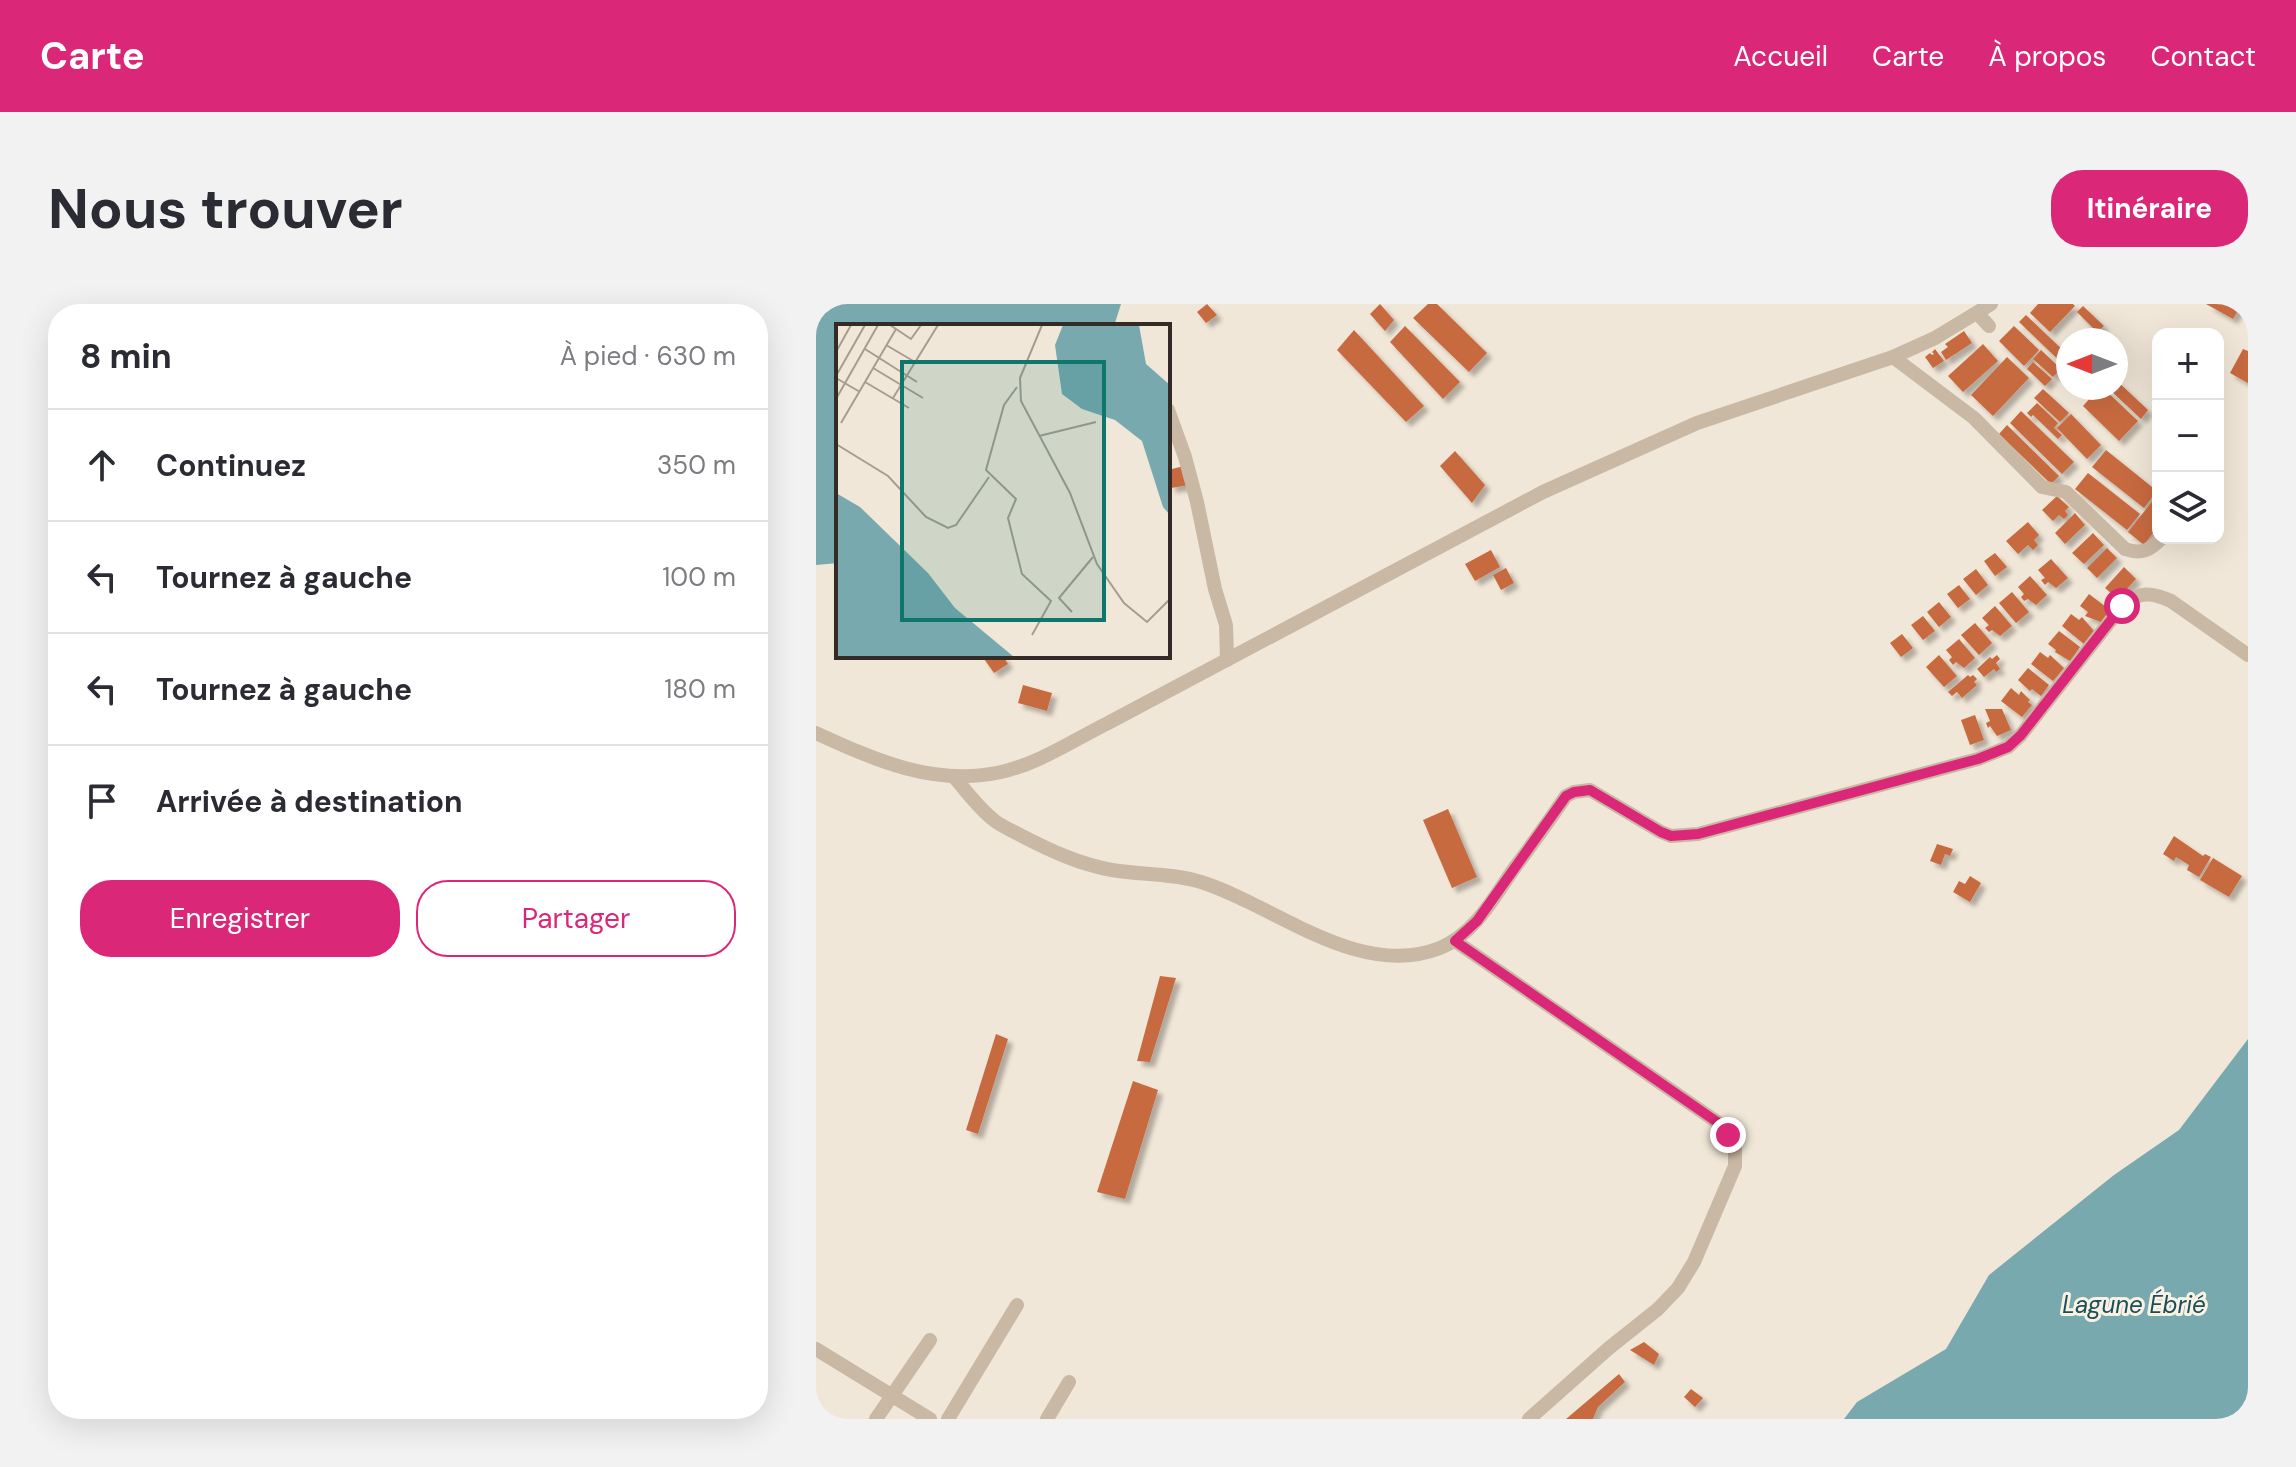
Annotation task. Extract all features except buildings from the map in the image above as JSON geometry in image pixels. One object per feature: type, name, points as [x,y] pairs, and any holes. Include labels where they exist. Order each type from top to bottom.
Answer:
[{"type":"street","points":[[816,733],[904,770],[954,777],[1001,772],[1036,759],[1487,521],[1623,455],[1697,423],[1893,357],[1935,338],[1991,304]]},
{"type":"street","points":[[1977,313],[1989,326]]},
{"type":"street","points":[[1893,357],[1974,418],[2042,487],[2066,492],[2125,549],[2135,553],[2151,550],[2156,544]]},
{"type":"street","points":[[1170,416],[1197,502],[1215,589],[1226,625],[1227,660]]},
{"type":"street","points":[[954,777],[997,823],[1058,854],[1115,870],[1180,876],[1202,882],[1225,890],[1299,929],[1373,955],[1416,953],[1455,941],[1477,921],[1566,796],[1574,792],[1590,790],[1661,832],[1684,836],[1747,822],[1995,754],[2021,735],[2122,606],[2131,597],[2140,594],[2160,596],[2171,601],[2248,655]]},
{"type":"street","points":[[1455,941],[1720,1124],[1735,1148],[1735,1166],[1694,1262],[1678,1288],[1658,1309],[1529,1419]]},
{"type":"street","points":[[948,1419],[1017,1305]]},
{"type":"street","points":[[876,1419],[930,1340]]},
{"type":"street","points":[[816,1350],[930,1419]]},
{"type":"street","points":[[1047,1419],[1069,1382]]},
{"type":"water","points":[[816,304],[1121,304],[1115,324],[836,324],[836,563],[816,565]]},
{"type":"water","name":"Lagune Ébrié","points":[[2248,1039],[2248,1419],[1844,1419],[1857,1402],[1946,1349],[1989,1275],[2114,1175],[2179,1130]]},
{"type":"route","points":[[1728,1135],[1720,1124],[1455,941],[1477,921],[1566,796],[1590,790],[1661,832],[1684,836],[1747,822],[1995,754],[2021,735],[2122,606]]}]
